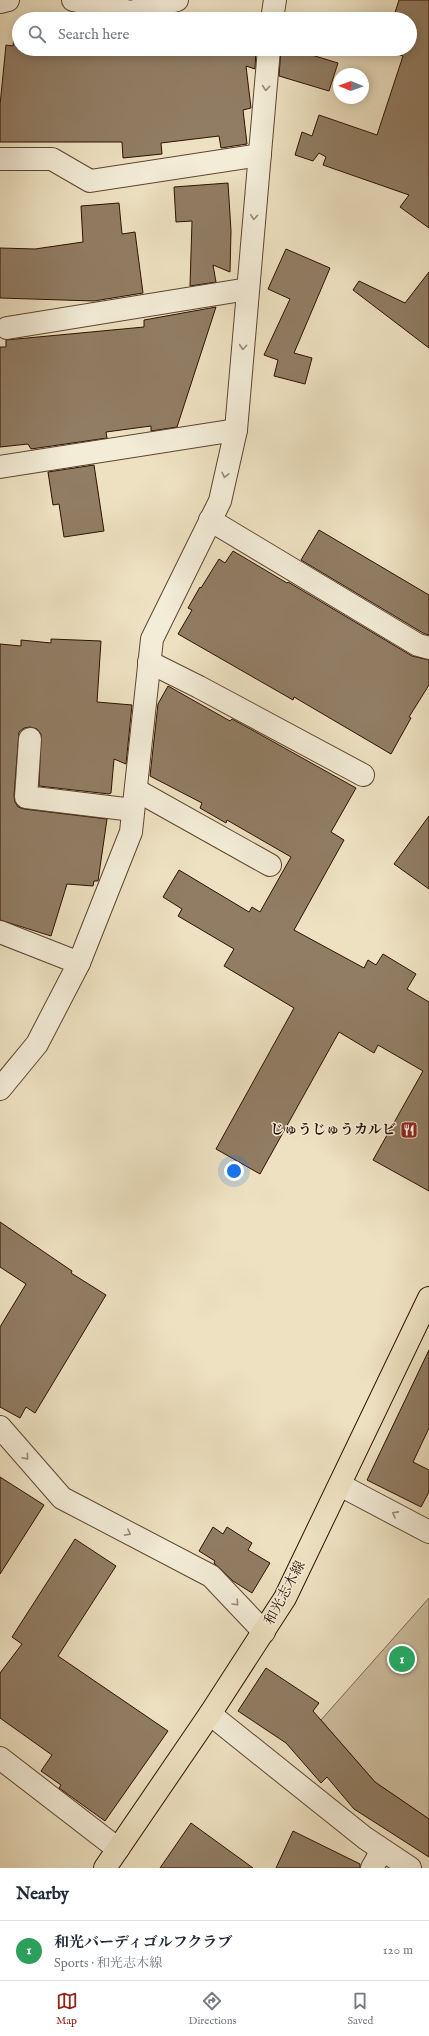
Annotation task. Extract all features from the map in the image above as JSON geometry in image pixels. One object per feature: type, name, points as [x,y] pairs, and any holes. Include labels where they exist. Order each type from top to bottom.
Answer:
[{"type":"main road","name":"和光志木線","points":[[105,1868],[210,1714],[285,1598],[429,1298]]},
{"type":"street","points":[[0,2],[8,0]]},
{"type":"street","points":[[73,0],[131,12],[177,0]]},
{"type":"street","points":[[273,12],[274,0]]},
{"type":"street","points":[[0,1089],[37,1044],[79,963],[131,832],[152,639],[220,501],[236,430],[268,56]]},
{"type":"street","points":[[0,159],[52,159],[90,181],[260,155]]},
{"type":"street","points":[[7,328],[248,289]]},
{"type":"street","points":[[0,467],[236,430]]},
{"type":"street","points":[[210,520],[418,645],[429,648]]},
{"type":"street","points":[[149,662],[199,687],[363,775]]},
{"type":"street","points":[[30,739],[26,797],[134,800],[270,865]]},
{"type":"street","points":[[0,932],[79,963]]},
{"type":"street","points":[[0,1428],[62,1498],[211,1576],[264,1632]]},
{"type":"street","points":[[340,1485],[429,1532]]},
{"type":"street","points":[[210,1714],[365,1838],[377,1859],[410,1868]]},
{"type":"street","points":[[0,1758],[118,1849]]},
{"type":"shaded area","points":[[429,1598],[429,1819],[375,1782],[321,1720]]},
{"type":"building","points":[[399,0],[429,0],[429,228],[400,207],[409,195],[323,165],[326,157],[319,153],[313,161],[295,155],[302,132],[312,136],[319,115],[377,135],[403,56],[417,56],[417,12],[395,12]]},
{"type":"building","points":[[6,45],[12,46],[12,56],[256,56],[255,69],[246,66],[251,108],[243,110],[247,144],[221,148],[219,136],[161,143],[162,154],[123,158],[122,142],[0,142],[0,105]]},
{"type":"building","points":[[280,56],[315,56],[338,63],[336,68],[333,68],[333,79],[329,91],[279,76]]},
{"type":"building","points":[[228,183],[231,231],[230,272],[213,265],[216,282],[190,286],[192,221],[176,222],[174,187]]},
{"type":"building","points":[[119,203],[122,234],[135,232],[143,293],[94,301],[0,298],[0,248],[35,249],[83,242],[81,206]]},
{"type":"building","points":[[286,249],[330,268],[294,353],[312,358],[305,384],[274,376],[278,360],[264,355],[290,299],[268,289]]},
{"type":"building","points":[[429,272],[429,348],[353,290],[359,281],[405,303]]},
{"type":"building","points":[[216,307],[177,427],[151,431],[151,426],[106,432],[107,438],[31,449],[28,444],[0,447],[0,347],[6,347],[6,340],[144,327],[144,320]]},
{"type":"building","points":[[94,465],[104,531],[64,537],[59,504],[53,505],[48,472]]},
{"type":"building","points":[[319,530],[429,595],[429,635],[423,633],[301,560]]},
{"type":"building","points":[[233,551],[412,656],[429,660],[429,685],[409,717],[411,718],[391,754],[294,697],[293,700],[178,634],[192,610],[188,608],[200,587],[201,588],[219,559],[225,563]]},
{"type":"building","points":[[51,639],[101,641],[97,702],[132,705],[126,764],[114,759],[111,793],[109,794],[39,786],[41,734],[37,729],[30,727],[24,728],[19,732],[14,796],[18,807],[107,819],[98,881],[94,881],[93,886],[67,884],[51,936],[0,920],[0,644],[21,646],[21,640],[51,643]]},
{"type":"building","points":[[168,686],[230,721],[232,719],[356,788],[331,832],[344,840],[294,930],[364,968],[368,960],[376,965],[383,954],[416,974],[407,989],[429,1002],[429,1191],[373,1160],[423,1071],[378,1045],[374,1053],[339,1032],[260,1174],[216,1149],[294,1008],[224,966],[234,949],[178,916],[182,909],[163,897],[179,870],[249,912],[252,907],[260,912],[291,857],[227,820],[226,823],[200,808],[202,803],[150,776],[158,704]]},
{"type":"building","points":[[429,816],[429,889],[394,864]]},
{"type":"building","points":[[0,1222],[72,1271],[71,1273],[106,1295],[35,1413],[26,1407],[20,1418],[0,1407],[0,1327],[26,1284],[0,1267]]},
{"type":"building","points":[[429,1350],[429,1428],[413,1462],[429,1470],[429,1492],[421,1507],[367,1480]]},
{"type":"building","points":[[0,1477],[44,1505],[0,1574]]},
{"type":"building","points":[[213,1527],[223,1534],[227,1527],[252,1543],[248,1550],[270,1563],[252,1593],[233,1581],[214,1563],[215,1561],[199,1551]]},
{"type":"building","points":[[75,1539],[116,1566],[58,1656],[168,1731],[105,1821],[59,1788],[61,1785],[41,1771],[52,1755],[0,1718],[0,1673],[22,1644],[12,1637]]},
{"type":"building","points":[[266,1668],[319,1703],[313,1711],[375,1782],[429,1819],[429,1857],[354,1809],[327,1777],[321,1783],[286,1743],[238,1711]]},
{"type":"building","points":[[191,1823],[253,1868],[160,1868]]},
{"type":"building","points":[[293,1831],[360,1864],[360,1868],[276,1868]]},
{"type":"place","name":"じゅうじゅうカルビ","points":[[409,1130]]},
{"type":"place","name":"和光バーディゴルフクラブ","points":[[402,1659]]}]
